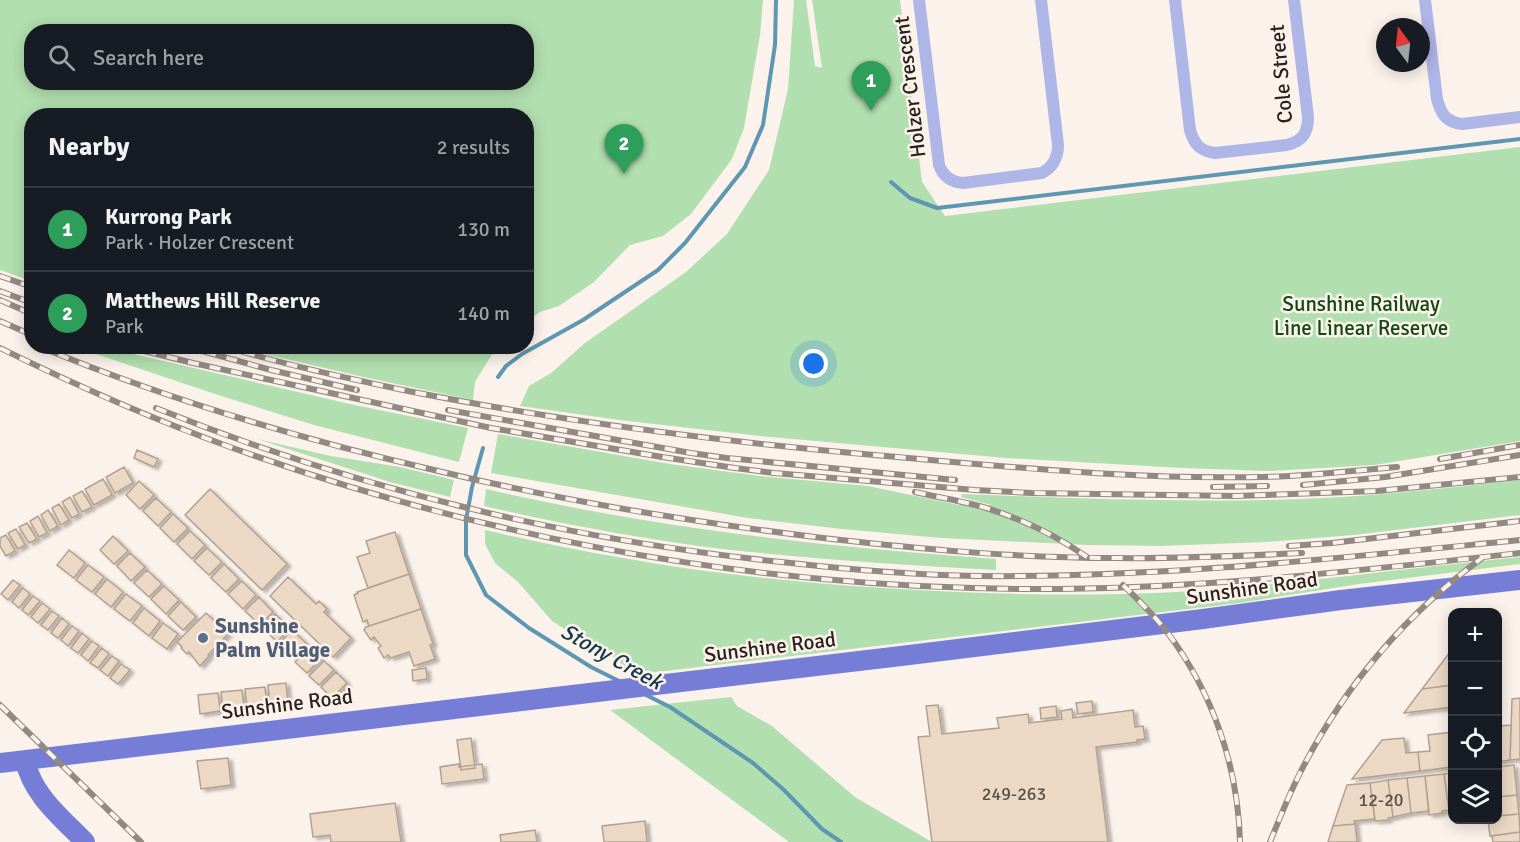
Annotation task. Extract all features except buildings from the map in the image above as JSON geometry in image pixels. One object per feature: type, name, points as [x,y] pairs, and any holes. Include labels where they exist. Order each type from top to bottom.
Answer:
[{"type":"main road","name":"Sunshine Road","points":[[0,763],[1520,580]]},
{"type":"main road","points":[[25,760],[32,783],[42,798],[86,842]]},
{"type":"street","name":"Holzer Crescent","points":[[919,0],[939,165],[947,177],[963,183],[1042,173],[1048,170],[1057,159],[1058,145],[1041,0]]},
{"type":"street","name":"Cole Street","points":[[1175,0],[1190,130],[1200,149],[1215,153],[1287,145],[1296,142],[1306,131],[1308,117],[1294,0]]},
{"type":"street","points":[[1425,0],[1437,99],[1444,117],[1462,124],[1520,117]]},
{"type":"green space","points":[[0,0],[763,0],[760,35],[744,128],[732,159],[691,214],[663,236],[630,245],[594,282],[559,306],[534,316],[534,108],[24,108],[24,279],[0,270]]},
{"type":"green space","name":"Sunshine Railway Line Linear Reserve","points":[[794,0],[806,0],[815,66],[822,68],[812,0],[900,0],[922,182],[945,216],[1520,147],[1520,441],[1375,465],[1268,471],[1182,468],[1006,458],[760,436],[520,406],[529,386],[551,373],[585,343],[686,272],[727,234],[769,170],[788,89]]},
{"type":"green space","points":[[96,354],[133,354],[350,404],[468,428],[459,462],[314,425]]},
{"type":"green space","points":[[265,354],[493,354],[475,382],[473,400]]},
{"type":"green space","points":[[498,434],[670,464],[760,476],[868,486],[959,505],[991,505],[961,497],[962,494],[1152,500],[1298,499],[1393,493],[1520,480],[1520,515],[1354,535],[1267,542],[1161,546],[941,538],[748,518],[491,473]]},
{"type":"green space","points":[[257,439],[454,480],[450,497],[390,482]]},
{"type":"green space","points":[[486,489],[612,515],[740,534],[996,559],[996,570],[790,556],[662,541],[484,506]]},
{"type":"green space","points":[[485,530],[611,556],[743,576],[859,586],[996,593],[1176,592],[1305,581],[1520,557],[1520,564],[1359,584],[1239,603],[632,675],[616,658],[552,621],[518,582],[495,563],[485,544]]},
{"type":"green space","points":[[731,697],[737,706],[772,726],[855,797],[932,842],[789,842],[610,710]]},
{"type":"waterway","name":"Stony Creek","points":[[534,347],[583,320],[658,270],[685,243],[745,167],[763,125],[775,45],[776,0]]},
{"type":"waterway","points":[[891,182],[910,198],[937,208],[1520,139]]},
{"type":"waterway","name":"Stony Creek","points":[[498,377],[506,366],[522,354]]},
{"type":"waterway","name":"Stony Creek","points":[[483,448],[466,520],[466,555],[486,595],[529,628],[591,667],[621,682]]},
{"type":"waterway","name":"Stony Creek","points":[[646,695],[670,707],[753,763],[784,790],[822,829],[841,842]]},
{"type":"railway","points":[[0,276],[24,284]]},
{"type":"railway","points":[[0,291],[24,300]]},
{"type":"railway","points":[[0,300],[24,310]]},
{"type":"railway","points":[[0,321],[24,332]]},
{"type":"railway","points":[[0,348],[172,425],[320,477],[503,528],[689,563],[784,575],[878,583],[1042,589],[1179,585],[1247,580],[1520,553]]},
{"type":"railway","points":[[58,354],[184,400],[334,445],[530,491],[676,518],[823,538],[1005,555],[1138,558],[1302,553]]},
{"type":"railway","points":[[156,354],[491,428],[774,473],[1032,493],[1236,496],[1377,491],[1520,477]]},
{"type":"railway","points":[[213,354],[357,390]]},
{"type":"railway","points":[[250,354],[403,390],[520,411],[637,429],[815,449],[1030,468],[1186,477],[1290,476],[1397,467]]},
{"type":"railway","points":[[156,408],[310,464],[468,508],[628,541],[838,568],[978,576],[1114,574],[1249,566],[1520,540]]},
{"type":"railway","points":[[448,410],[727,458],[955,480]]},
{"type":"railway","points":[[1440,459],[1520,445]]},
{"type":"railway","points":[[1303,485],[1385,477],[1520,455]]},
{"type":"railway","points":[[1213,487],[1267,486]]},
{"type":"railway","points":[[915,492],[997,511],[1050,534],[1087,557]]},
{"type":"railway","points":[[1289,546],[1520,521]]},
{"type":"railway","points":[[1270,842],[1295,783],[1316,743],[1355,684],[1402,629],[1427,604],[1482,558]]},
{"type":"railway","points":[[1123,585],[1167,632],[1198,680],[1210,705],[1228,758],[1234,786],[1240,842]]},
{"type":"railway","points":[[0,705],[141,842]]},
{"type":"place","name":"Kurrong Park","points":[[871,111]]},
{"type":"place","name":"Matthews Hill Reserve","points":[[624,174]]},
{"type":"place","name":"Sunshine Palm Village","points":[[203,638]]}]
